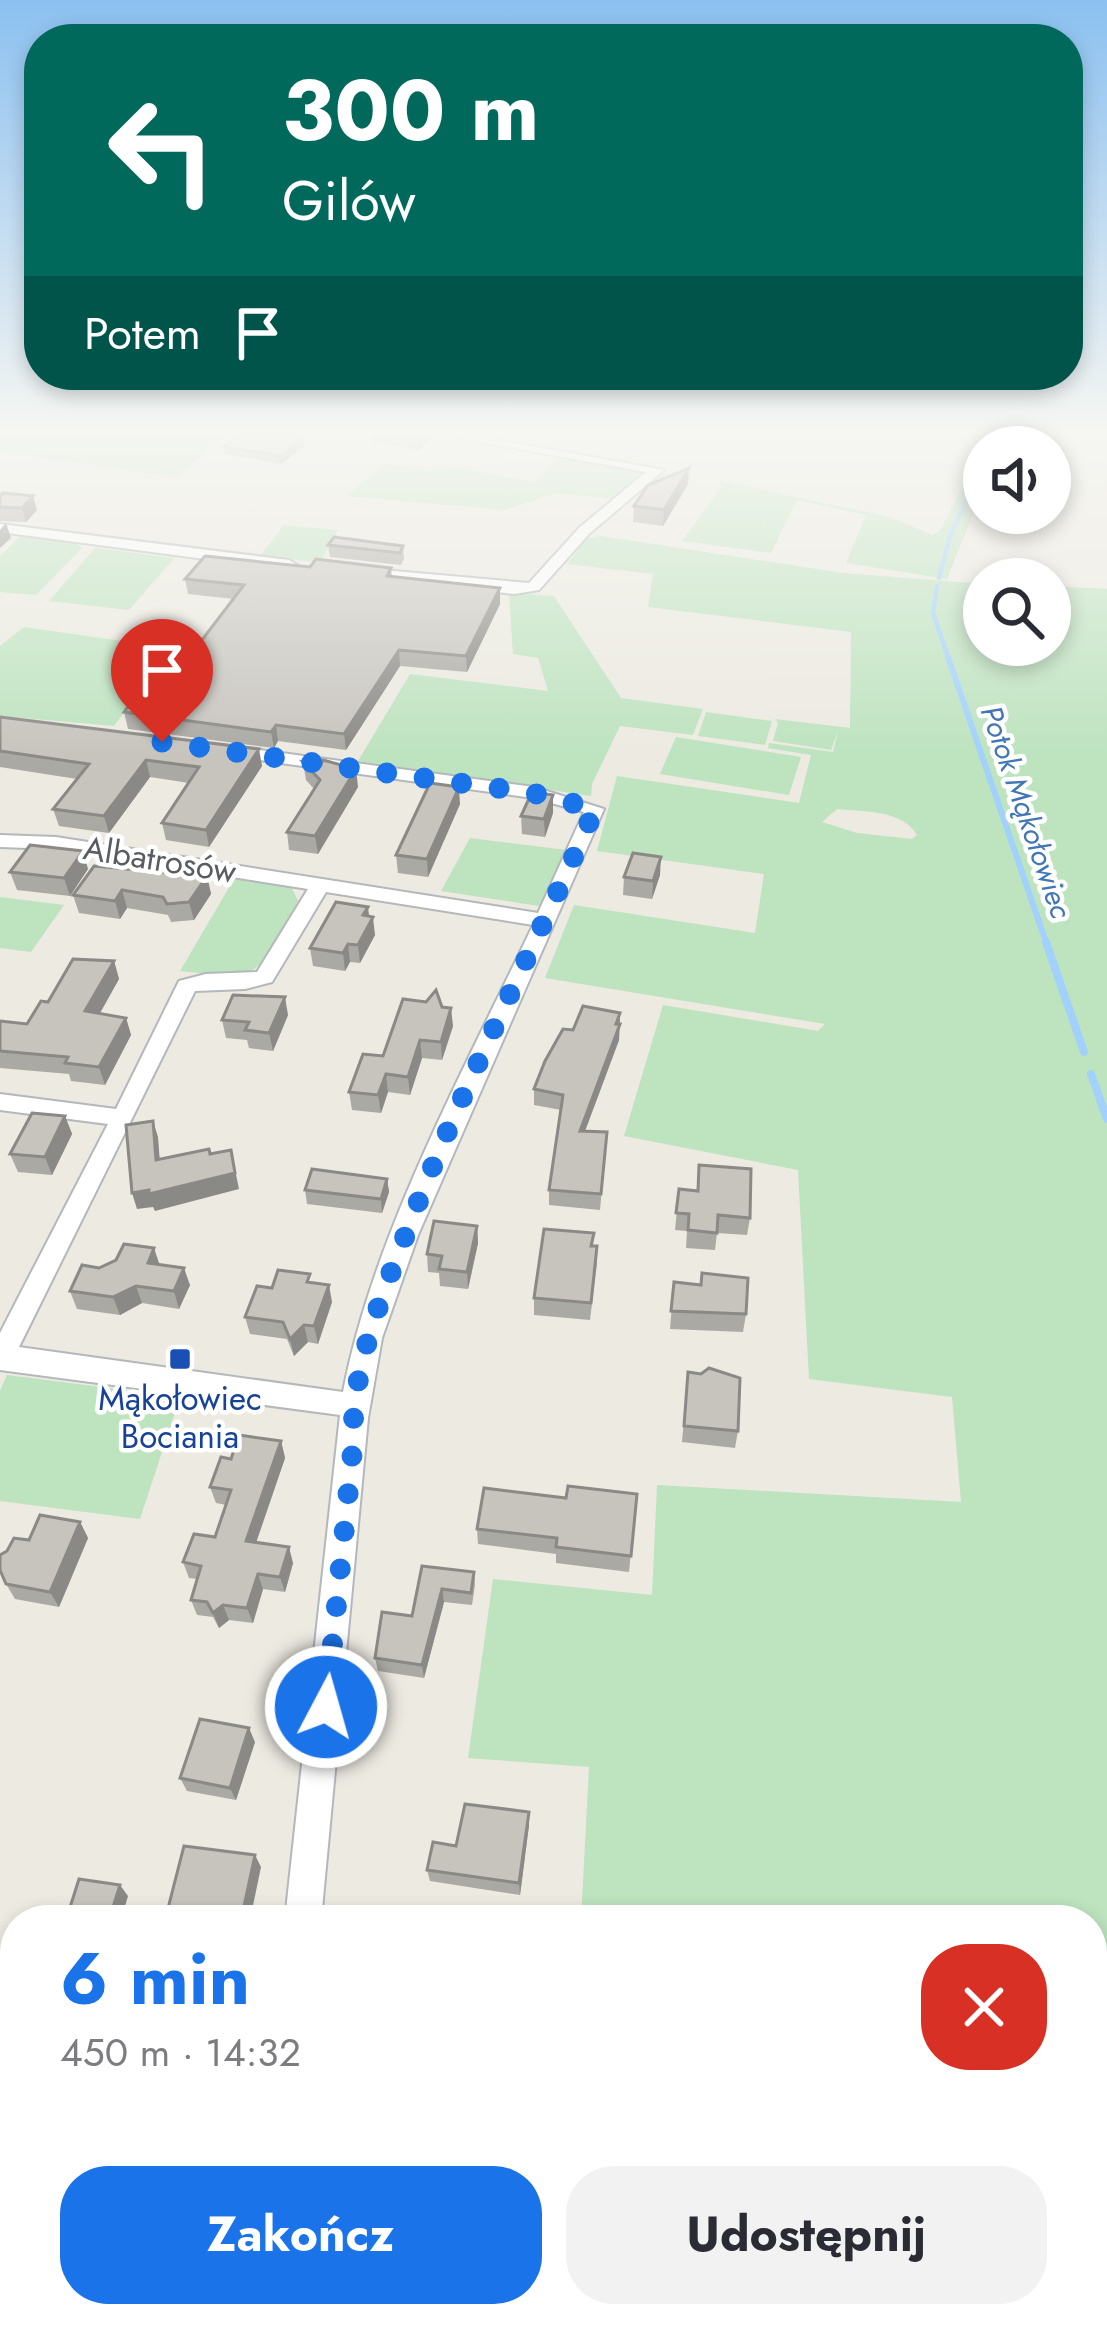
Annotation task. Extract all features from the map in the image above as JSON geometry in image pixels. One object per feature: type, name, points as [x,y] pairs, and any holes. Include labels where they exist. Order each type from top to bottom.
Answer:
[{"type":"street","points":[[106,542],[313,568]]},
{"type":"street","points":[[337,571],[503,588],[534,586],[574,542]]},
{"type":"street","points":[[208,748],[533,793],[595,809],[437,1152],[367,1335],[352,1405],[351,1468],[305,1905]]},
{"type":"street","name":"Albatrosów","points":[[0,842],[56,843],[547,921]]},
{"type":"street","points":[[320,885],[265,977],[251,982],[197,981],[187,986],[0,1357],[352,1405]]},
{"type":"street","points":[[0,1102],[123,1118]]},
{"type":"green space","points":[[15,542],[71,542],[82,548],[36,595],[0,592],[0,557]]},
{"type":"green space","points":[[271,542],[332,542],[320,562],[259,557]]},
{"type":"green space","points":[[584,542],[637,542],[843,573],[963,582],[963,666],[1071,666],[1071,587],[1107,589],[1107,1905],[582,1905],[589,1767],[468,1758],[493,1579],[652,1595],[657,1485],[961,1502],[952,1397],[809,1379],[798,1170],[624,1136],[663,1005],[818,1031],[825,1024],[545,978],[574,905],[755,933],[764,874],[597,851],[617,776],[799,803],[811,755],[768,748],[769,743],[833,752],[838,731],[831,750],[773,741],[775,719],[850,728],[851,632],[648,607],[653,574],[567,564]],"holes":[[[837,809],[892,816],[917,835],[912,839],[857,833],[822,822]]]},
{"type":"green space","points":[[686,542],[777,542],[771,553]]},
{"type":"green space","points":[[855,542],[962,542],[947,579],[846,563]]},
{"type":"green space","points":[[95,548],[174,558],[129,610],[49,601]]},
{"type":"green space","points":[[509,593],[554,596],[621,698],[703,709],[693,735],[620,726],[592,784],[591,796],[358,761],[410,674],[548,691],[538,658],[513,654]]},
{"type":"green space","points":[[24,627],[171,648],[114,726],[0,716],[0,646]]},
{"type":"green space","points":[[706,712],[772,721],[765,745],[698,736]]},
{"type":"green space","points":[[676,737],[801,757],[789,795],[660,774]]},
{"type":"green space","points":[[470,838],[567,850],[545,907],[441,891]]},
{"type":"green space","points":[[234,879],[291,886],[298,901],[274,945],[245,973],[180,971]]},
{"type":"green space","points":[[0,897],[64,905],[31,952],[0,948]]},
{"type":"green space","points":[[7,1375],[180,1397],[140,1519],[0,1501],[0,1391]]},
{"type":"building","points":[[369,542],[403,546],[400,553],[328,545]]},
{"type":"building","points":[[205,556],[310,567],[316,559],[391,568],[387,576],[500,588],[466,656],[399,650],[344,734],[276,725],[271,732],[124,712],[179,637],[202,640],[244,585],[185,579]]},
{"type":"building","points":[[0,717],[259,749],[206,830],[162,823],[199,767],[146,760],[104,816],[53,809],[89,764],[0,751]]},
{"type":"building","points":[[323,760],[356,769],[315,836],[287,832],[320,780],[303,762],[321,765]]},
{"type":"building","points":[[430,783],[459,787],[427,859],[396,855]]},
{"type":"building","points":[[532,792],[553,795],[544,819],[521,816]]},
{"type":"building","points":[[30,845],[83,851],[64,878],[10,872]]},
{"type":"building","points":[[633,853],[661,857],[653,881],[624,877]]},
{"type":"building","points":[[94,866],[207,876],[189,902],[167,904],[163,897],[122,890],[115,901],[73,895]]},
{"type":"building","points":[[336,902],[368,907],[363,915],[373,917],[358,945],[348,944],[343,953],[310,948]]},
{"type":"building","points":[[73,959],[114,961],[85,1011],[126,1018],[99,1067],[65,1063],[68,1057],[0,1051],[0,1021],[27,1024],[41,1001],[48,1002]]},
{"type":"building","points":[[436,990],[442,1007],[451,1008],[441,1042],[420,1040],[408,1077],[386,1074],[378,1095],[349,1092],[363,1054],[383,1056],[403,999],[426,1002]]},
{"type":"building","points":[[233,995],[285,997],[269,1033],[245,1030],[249,1022],[222,1020]]},
{"type":"building","points":[[583,1006],[620,1013],[580,1131],[607,1132],[601,1194],[549,1190],[563,1095],[534,1089],[563,1029],[573,1030]]},
{"type":"building","points":[[32,1113],[65,1116],[45,1157],[10,1154]]},
{"type":"building","points":[[153,1121],[156,1160],[209,1149],[210,1154],[231,1150],[235,1173],[149,1194],[149,1190],[132,1193],[126,1125]]},
{"type":"building","points":[[699,1165],[751,1169],[750,1218],[718,1215],[717,1233],[688,1230],[689,1214],[676,1213],[679,1189],[698,1191]]},
{"type":"building","points":[[312,1169],[387,1179],[381,1199],[305,1190]]},
{"type":"building","points":[[434,1221],[477,1226],[467,1272],[439,1269],[442,1256],[427,1254]]},
{"type":"building","points":[[544,1229],[594,1233],[591,1303],[534,1298]]},
{"type":"building","points":[[124,1244],[154,1248],[148,1263],[184,1268],[174,1291],[136,1286],[113,1297],[70,1291],[82,1265],[99,1268],[116,1260]]},
{"type":"building","points":[[278,1270],[310,1274],[307,1282],[329,1285],[314,1326],[304,1325],[290,1339],[283,1322],[245,1317],[257,1286],[272,1288]]},
{"type":"building","points":[[702,1273],[748,1278],[746,1314],[671,1311],[674,1282],[701,1285]]},
{"type":"building","points":[[709,1368],[740,1378],[738,1431],[684,1426],[688,1372],[701,1374]]},
{"type":"building","points":[[239,1435],[281,1441],[246,1541],[289,1547],[280,1577],[258,1574],[247,1608],[223,1605],[213,1613],[207,1602],[191,1600],[201,1566],[183,1562],[194,1534],[215,1537],[231,1490],[210,1487],[221,1457],[231,1459]]},
{"type":"building","points":[[568,1486],[637,1494],[631,1556],[556,1547],[557,1538],[477,1529],[484,1488],[566,1498]]},
{"type":"building","points":[[40,1515],[80,1522],[50,1592],[6,1584],[0,1570],[0,1555],[14,1538],[29,1540]]},
{"type":"building","points":[[422,1566],[474,1572],[471,1593],[442,1589],[422,1665],[375,1658],[382,1612],[412,1616]]},
{"type":"building","points":[[200,1719],[249,1728],[230,1788],[180,1778]]},
{"type":"building","points":[[465,1804],[529,1812],[519,1883],[427,1870],[433,1842],[456,1846]]},
{"type":"building","points":[[184,1846],[255,1855],[244,1905],[169,1905]]},
{"type":"building","points":[[79,1879],[120,1885],[114,1905],[71,1905]]},
{"type":"waterway","name":"Potok Mąkołowiec","points":[[939,578],[949,542]]},
{"type":"waterway","name":"Potok Mąkołowiec","points":[[937,586],[933,613],[949,660]]},
{"type":"waterway","name":"Potok Mąkołowiec","points":[[948,657],[1047,945]]},
{"type":"waterway","name":"Potok Mąkołowiec","points":[[1046,942],[1084,1052]]},
{"type":"waterway","name":"Potok Mąkołowiec","points":[[1091,1074],[1107,1119]]},
{"type":"place","name":"Mąkołowiec Bociania","points":[[180,1359]]},
{"type":"route","points":[[162,742],[533,793],[595,809],[437,1152],[367,1335],[352,1405],[353,1446],[326,1707]]}]
